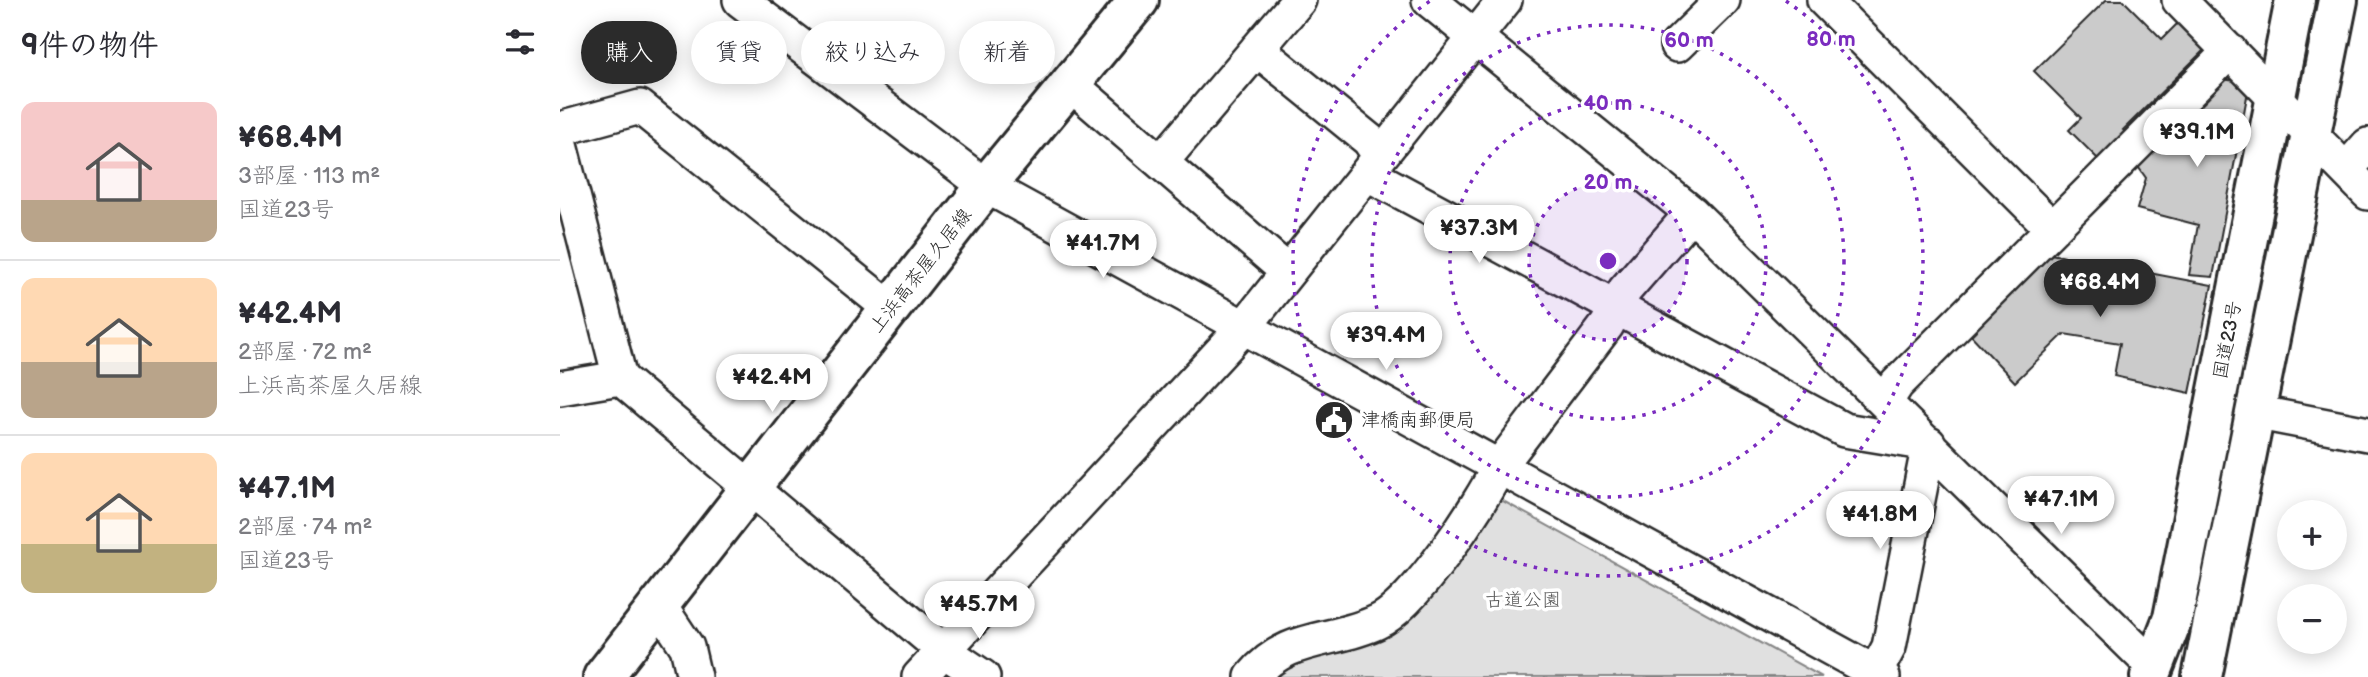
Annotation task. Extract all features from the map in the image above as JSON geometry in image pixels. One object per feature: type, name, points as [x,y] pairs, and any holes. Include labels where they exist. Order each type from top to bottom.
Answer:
[{"type":"main road","name":"上浜高茶屋久居線","points":[[603,677],[986,186],[1139,0]]},
{"type":"main road","name":"国道23号","points":[[2152,672],[2173,618],[2295,0]]},
{"type":"main road","name":"国道23号","points":[[2202,677],[2338,0]]},
{"type":"street","points":[[740,0],[986,186],[1878,676],[1889,647],[1929,444]]},
{"type":"street","points":[[1162,161],[1299,0]]},
{"type":"street","points":[[1429,0],[1692,213],[1886,401],[2152,672]]},
{"type":"street","points":[[919,677],[1245,326],[1505,0]]},
{"type":"street","points":[[1677,45],[1723,0]]},
{"type":"street","points":[[1824,0],[2052,228]]},
{"type":"street","points":[[2179,0],[2357,181],[2368,145]]},
{"type":"street","points":[[1257,49],[1369,139],[1373,165]]},
{"type":"street","points":[[1886,401],[1897,384],[2230,51]]},
{"type":"street","points":[[1069,83],[1287,271]]},
{"type":"street","points":[[560,129],[640,107],[891,309]]},
{"type":"street","points":[[560,145],[620,378],[943,650],[984,677]]},
{"type":"street","points":[[1373,165],[1617,308],[1844,430],[1929,444]]},
{"type":"street","points":[[1252,677],[1278,653],[1309,639],[1351,633],[1380,621],[1408,599],[1486,493],[1498,468],[1617,308],[1625,290],[1692,213]]},
{"type":"street","points":[[560,388],[620,378]]},
{"type":"street","points":[[2254,412],[2368,434]]},
{"type":"street","points":[[659,605],[687,647],[694,677]]},
{"type":"green space","name":"古道公園","points":[[1503,501],[1822,677],[1272,677],[1304,657],[1393,632],[1422,604],[1495,503]]},
{"type":"building","points":[[2106,0],[2123,0],[2162,39],[2178,23],[2205,49],[2123,130],[2128,134],[2100,161],[2069,130],[2081,118],[2034,71]]},
{"type":"building","points":[[2220,79],[2237,81],[2248,91],[2213,277],[2189,275],[2198,225],[2137,209],[2146,178],[2134,161]]},
{"type":"building","points":[[2045,253],[2212,285],[2190,393],[2114,376],[2120,343],[2064,334],[2015,382],[1969,333]]},
{"type":"place","name":"津橋南郵便局","points":[[1334,420]]}]
